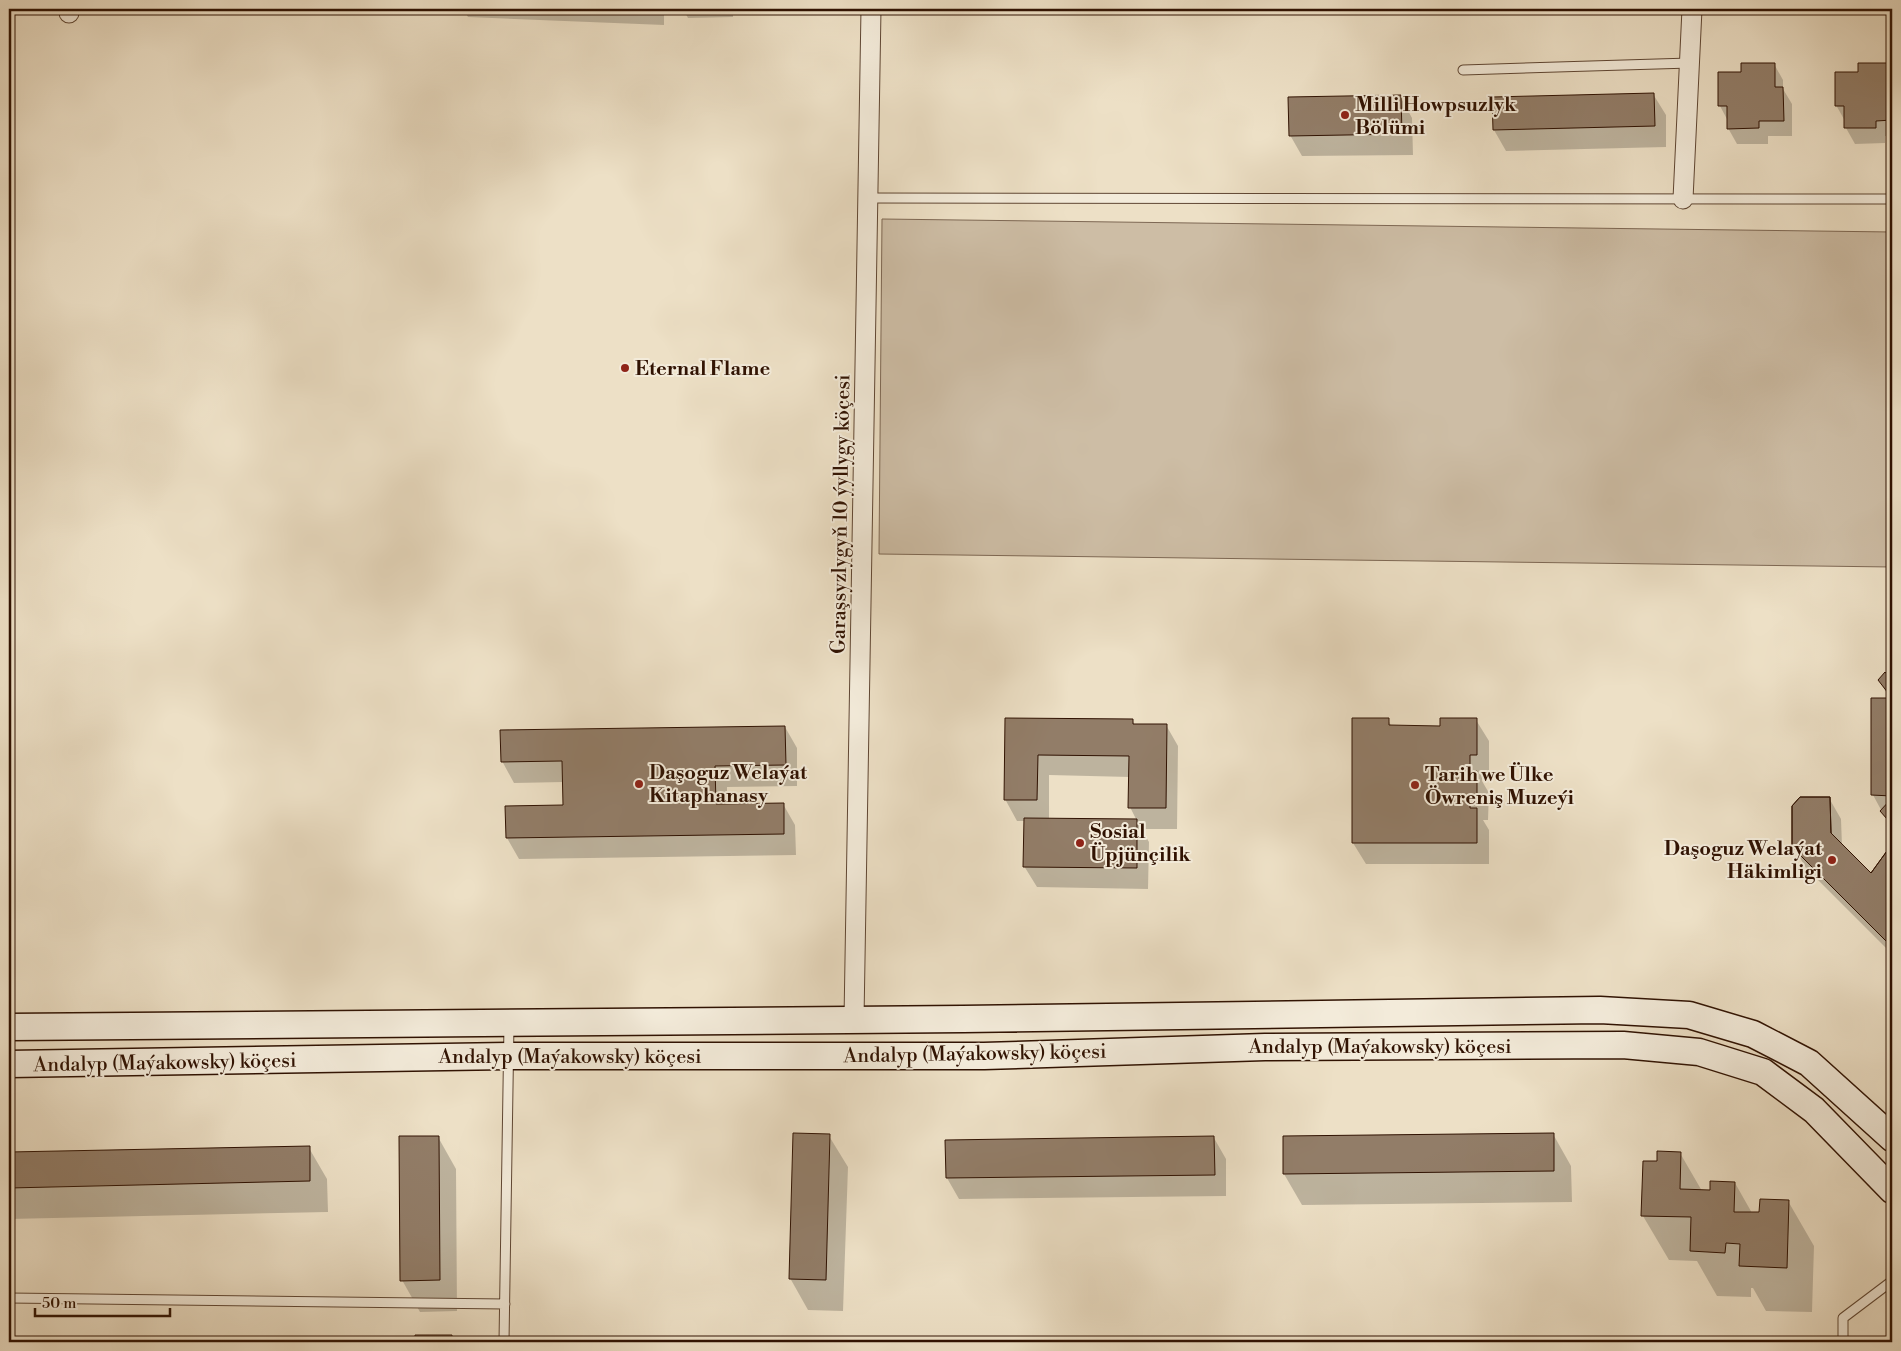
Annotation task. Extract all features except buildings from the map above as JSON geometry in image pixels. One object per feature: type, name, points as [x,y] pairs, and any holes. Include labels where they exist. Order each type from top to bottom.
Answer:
[{"type":"main road","name":"Andalyp (Maýakowsky) köçesi","points":[[9,1027],[1600,1010],[1689,1015],[1753,1034],[1809,1063],[1892,1138]]},
{"type":"main road","name":"Andalyp (Maýakowsky) köçesi","points":[[9,1064],[508,1056],[984,1056],[1265,1046],[1613,1045],[1699,1052],[1763,1072],[1814,1110],[1892,1190]]},
{"type":"street","name":"Garaşsyzlygyň 10 ýyllygy köçesi","points":[[854,1019],[871,9]]},
{"type":"street","points":[[1683,199],[1692,9]]},
{"type":"lane","points":[[1463,70],[1690,64]]},
{"type":"lane","points":[[868,198],[1892,199]]},
{"type":"lane","points":[[504,1342],[509,1022]]},
{"type":"lane","points":[[1843,1342],[1843,1318],[1892,1281]]},
{"type":"lane","points":[[9,1298],[505,1304]]},
{"type":"shaded area","points":[[882,219],[1892,232],[1892,567],[879,554]]},
{"type":"place","name":"Milli Howpsuzlyk Bölümi","points":[[1345,115]]},
{"type":"place","name":"Eternal Flame","points":[[625,368]]},
{"type":"place","name":"Daşoguz Welaýat Kitaphanasy","points":[[639,784]]},
{"type":"place","name":"Tarih we Ülke Öwreniş Muzeýi","points":[[1415,785]]},
{"type":"place","name":"Sosial Üpjünçilik","points":[[1080,843]]},
{"type":"place","name":"Daşoguz Welaýat Häkimligi","points":[[1832,860]]}]
